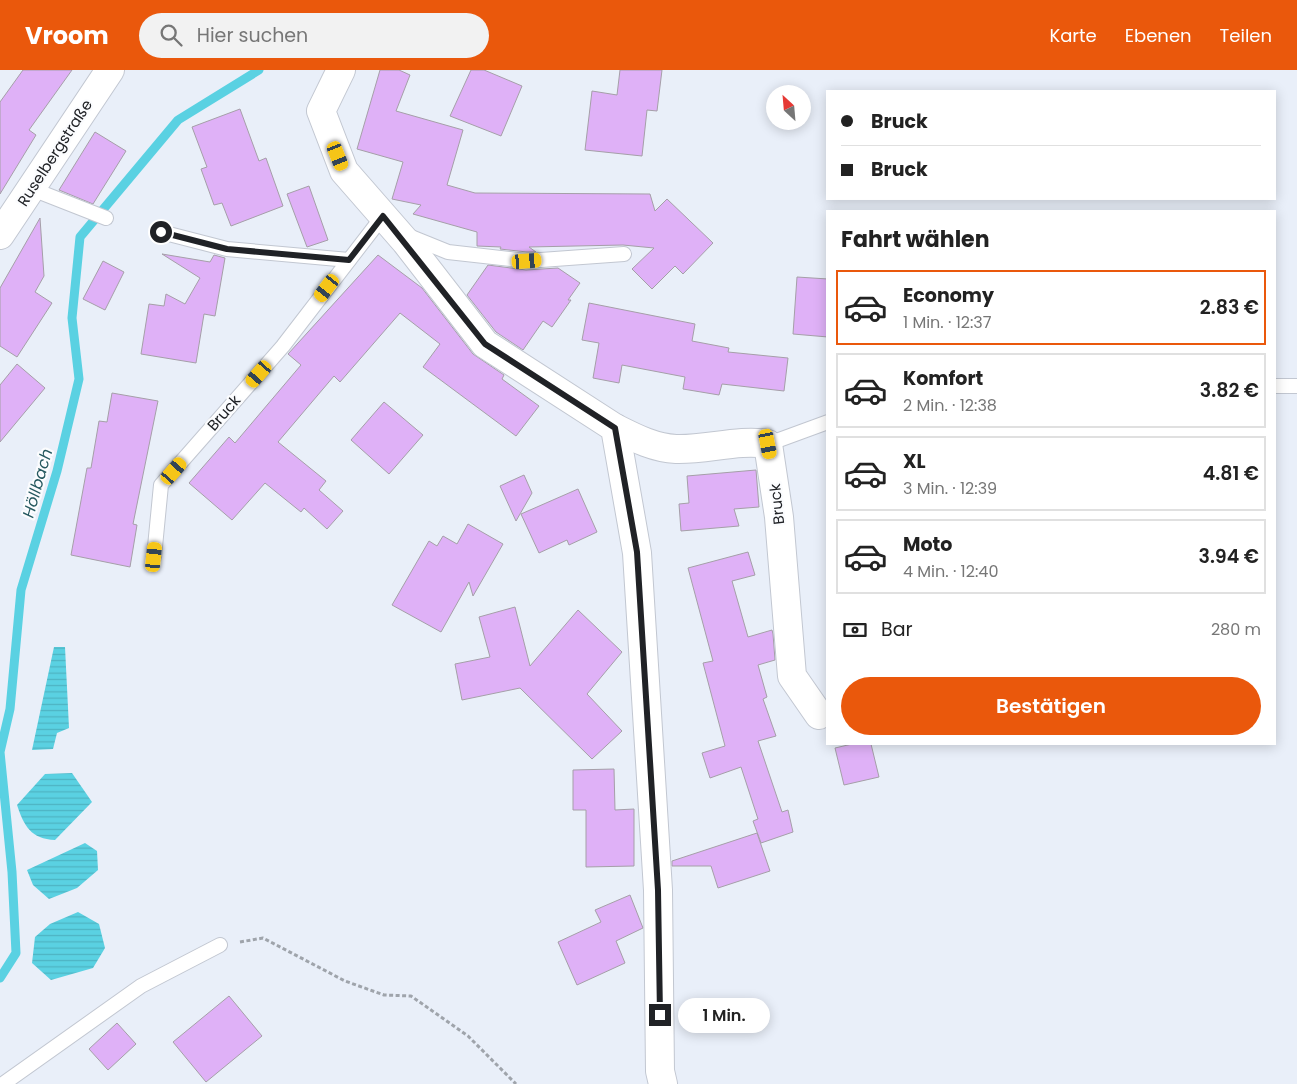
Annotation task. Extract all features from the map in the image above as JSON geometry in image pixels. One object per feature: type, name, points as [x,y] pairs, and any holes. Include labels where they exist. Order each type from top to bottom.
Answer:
[{"type":"street","name":"Ruselbergstraße","points":[[0,235],[110,70]]},
{"type":"street","points":[[341,70],[321,111],[344,171],[389,223],[485,344],[615,428],[649,444],[676,449],[752,441],[768,444]]},
{"type":"street","points":[[615,428],[637,552],[658,890],[660,1071],[663,1084]]},
{"type":"street","name":"Bruck","points":[[768,444],[779,517],[792,676],[819,715]]},
{"type":"lane","points":[[32,189],[106,218]]},
{"type":"lane","points":[[389,223],[448,252],[527,261],[624,254]]},
{"type":"lane","name":"Bruck","points":[[154,557],[162,485],[283,346],[349,260],[389,223]]},
{"type":"lane","points":[[161,232],[227,249],[349,260]]},
{"type":"lane","points":[[1276,386],[1297,386]]},
{"type":"lane","points":[[768,444],[826,423]]},
{"type":"lane","points":[[3,1084],[141,986],[220,945]]},
{"type":"path","points":[[220,945],[263,938],[345,981],[384,995],[411,996],[468,1036],[516,1084]]},
{"type":"water","points":[[54,647],[65,647],[69,728],[57,733],[53,749],[32,750]]},
{"type":"water","points":[[72,773],[92,802],[55,840],[34,834],[26,825],[17,805],[45,774]]},
{"type":"water","points":[[85,843],[97,851],[98,870],[77,888],[49,899],[33,885],[27,870]]},
{"type":"water","points":[[78,912],[99,924],[105,948],[93,968],[51,980],[32,963],[35,937],[50,924]]},
{"type":"building","points":[[23,70],[72,70],[29,130],[36,135],[0,194],[0,102]]},
{"type":"building","points":[[380,70],[399,70],[410,75],[396,111],[463,130],[447,185],[475,193],[650,194],[655,211],[667,199],[713,243],[683,274],[675,266],[652,289],[632,269],[654,248],[623,245],[529,247],[536,252],[527,252],[500,249],[501,247],[477,246],[477,232],[413,214],[421,205],[392,199],[403,162],[357,149]]},
{"type":"building","points":[[471,70],[484,70],[522,86],[501,136],[450,116]]},
{"type":"building","points":[[620,70],[662,70],[657,111],[647,110],[642,156],[585,150],[592,91],[617,95]]},
{"type":"building","points":[[240,109],[259,161],[266,158],[283,206],[231,226],[222,203],[214,205],[201,169],[207,167],[192,127]]},
{"type":"building","points":[[95,132],[126,151],[93,204],[59,190]]},
{"type":"building","points":[[309,186],[328,240],[307,247],[287,194]]},
{"type":"building","points":[[40,218],[44,276],[35,292],[52,303],[17,357],[0,346],[0,288]]},
{"type":"building","points":[[162,254],[210,262],[214,255],[225,258],[215,316],[204,314],[196,363],[141,354],[149,304],[164,306],[166,294],[185,304],[200,278]]},
{"type":"building","points":[[378,255],[422,288],[473,354],[504,375],[502,379],[539,406],[516,436],[423,367],[440,344],[400,313],[340,382],[334,376],[278,442],[326,481],[319,490],[343,511],[327,529],[304,508],[301,512],[265,483],[232,520],[189,483],[229,437],[235,443],[301,365],[288,354]]},
{"type":"building","points":[[103,261],[124,272],[105,310],[83,299]]},
{"type":"building","points":[[488,265],[526,270],[558,268],[580,283],[568,300],[571,300],[552,327],[543,321],[523,350],[496,332],[467,295]]},
{"type":"building","points":[[797,277],[826,279],[826,337],[793,334]]},
{"type":"building","points":[[589,303],[695,324],[692,341],[729,348],[728,352],[788,358],[784,391],[722,384],[719,395],[683,389],[685,377],[622,365],[619,383],[593,378],[599,343],[582,340]]},
{"type":"building","points":[[17,364],[45,388],[0,442],[0,385]]},
{"type":"building","points":[[112,393],[158,401],[133,524],[137,525],[130,567],[71,555],[87,468],[91,468],[99,421],[107,422]]},
{"type":"building","points":[[384,402],[423,435],[389,474],[351,440]]},
{"type":"building","points":[[756,470],[759,507],[734,509],[739,526],[681,531],[679,504],[689,503],[687,476]]},
{"type":"building","points":[[524,475],[532,493],[516,521],[500,486]]},
{"type":"building","points":[[578,489],[597,532],[569,545],[567,540],[539,553],[521,514]]},
{"type":"building","points":[[468,524],[503,544],[473,596],[469,582],[441,632],[392,605],[429,541],[437,546],[443,536],[457,544]]},
{"type":"building","points":[[748,552],[755,575],[732,581],[748,637],[772,630],[773,634],[775,660],[758,665],[767,697],[763,699],[776,736],[758,741],[782,812],[788,810],[793,832],[761,843],[753,821],[758,819],[741,767],[710,778],[702,753],[725,746],[703,663],[713,661],[688,568]]},
{"type":"building","points":[[515,607],[530,666],[578,610],[622,652],[587,694],[622,731],[592,759],[520,688],[462,700],[455,664],[490,657],[479,617]]},
{"type":"building","points":[[848,745],[871,745],[879,777],[844,785],[835,748]]},
{"type":"building","points":[[614,769],[615,810],[634,809],[634,866],[586,867],[586,810],[573,810],[573,770]]},
{"type":"building","points":[[757,833],[770,871],[718,888],[711,866],[672,866],[672,861]]},
{"type":"building","points":[[630,895],[643,928],[616,941],[625,963],[577,985],[558,942],[601,922],[595,910]]},
{"type":"building","points":[[229,996],[262,1036],[206,1082],[173,1042]]},
{"type":"building","points":[[117,1023],[136,1044],[108,1070],[89,1049]]},
{"type":"waterway","name":"Höllbach","points":[[0,978],[16,953],[12,872],[0,752],[10,709],[21,590],[57,471],[79,379],[72,318],[80,237],[178,120],[259,70]]},
{"type":"route","points":[[161,232],[227,249],[349,260],[383,216],[406,242],[485,344],[615,428],[637,552],[658,890],[660,1015]]}]
